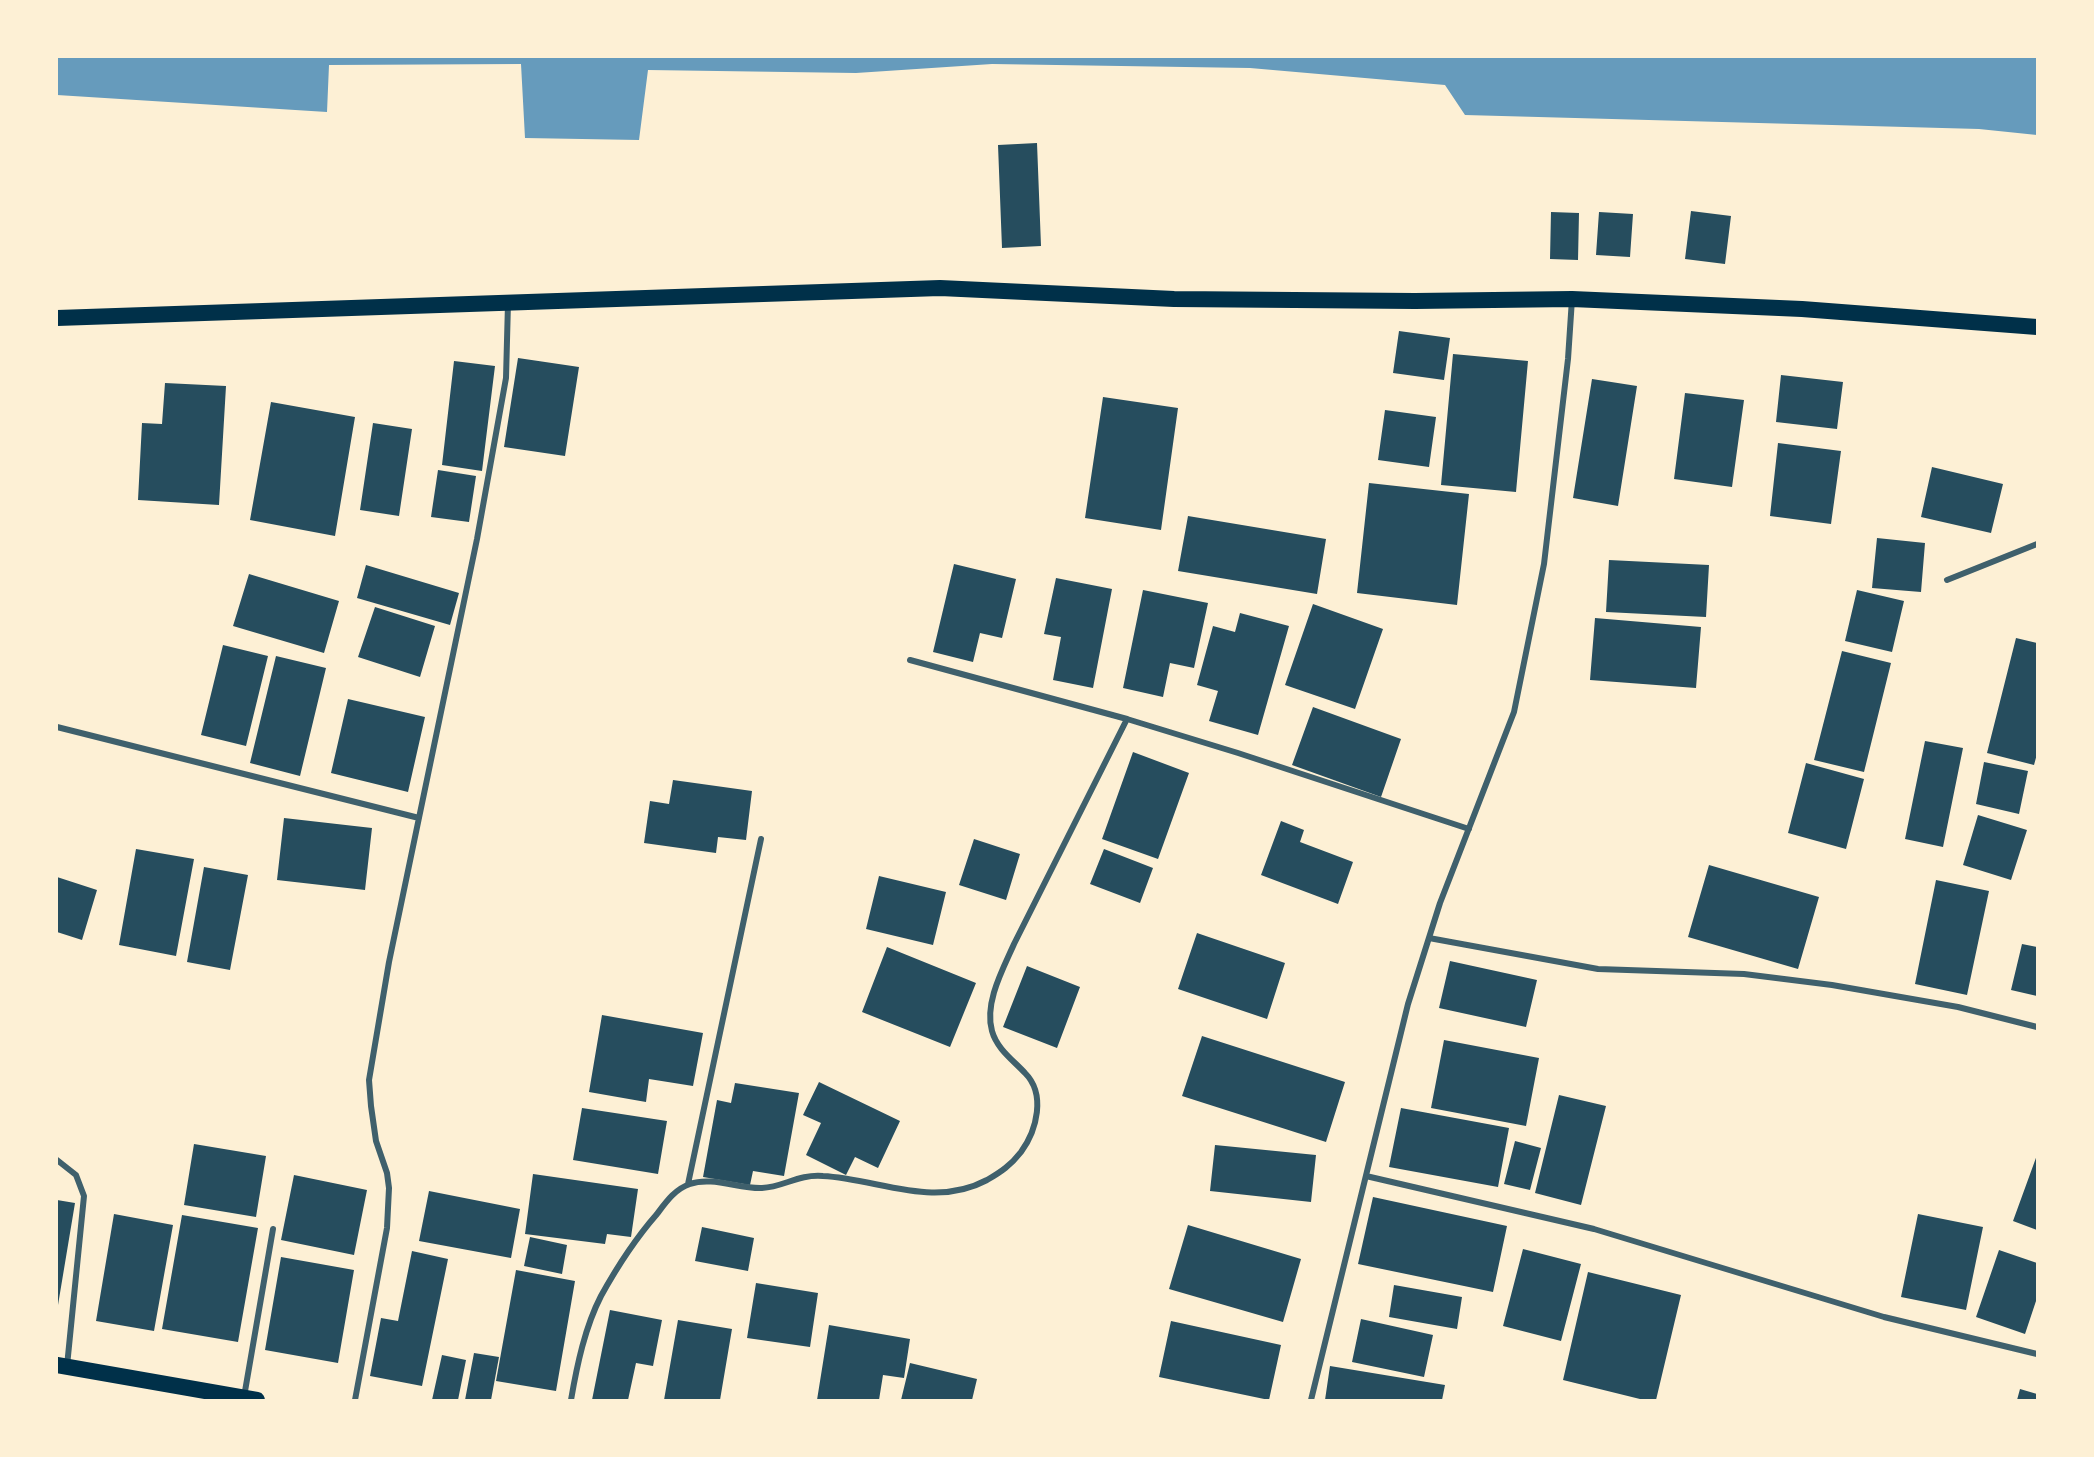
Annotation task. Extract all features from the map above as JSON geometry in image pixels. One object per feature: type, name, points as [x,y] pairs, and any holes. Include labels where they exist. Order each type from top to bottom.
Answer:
[{"type":"highway","points":[[57,318],[940,288],[1174,299],[1415,301],[1572,299],[1802,309],[2037,327]]},
{"type":"highway","points":[[62,1366],[250,1399]]},
{"type":"street","points":[[1311,1400],[1408,1004],[1429,938],[1514,712],[1525,667],[1544,564],[1564,402],[1572,299]]},
{"type":"street","points":[[355,1400],[387,1228],[389,1204],[387,1173],[376,1141],[369,1080],[389,962],[477,539],[506,378],[508,303]]},
{"type":"street","points":[[1947,580],[2037,544]]},
{"type":"street","points":[[910,660],[1127,719],[1469,829]]},
{"type":"street","points":[[571,1400],[585,1338],[601,1297],[648,1224],[673,1194],[688,1184],[700,1182],[762,1188],[780,1185],[796,1178],[825,1176],[898,1190],[941,1194],[978,1184],[1010,1166],[1031,1137],[1036,1118],[1037,1101],[1034,1084],[996,1042],[990,1020],[992,1005],[1001,975],[1014,945],[1127,719]]},
{"type":"street","points":[[57,727],[418,818]]},
{"type":"street","points":[[688,1184],[761,839]]},
{"type":"street","points":[[1429,938],[1598,969],[1744,974],[1832,985],[1958,1007],[2037,1027]]},
{"type":"street","points":[[57,1160],[76,1175],[84,1196],[62,1366]]},
{"type":"street","points":[[1366,1176],[1594,1229],[1884,1317],[2037,1354]]},
{"type":"street","points":[[250,1399],[273,1229]]},
{"type":"water","points":[[57,57],[2037,57],[2037,135],[1979,129],[1465,115],[1445,85],[1250,68],[992,64],[856,73],[648,70],[639,140],[525,138],[521,64],[329,65],[327,112],[57,95]]},
{"type":"building","points":[[1037,143],[1041,246],[1002,248],[998,145]]},
{"type":"building","points":[[1691,211],[1731,216],[1725,264],[1685,259]]},
{"type":"building","points":[[1551,212],[1579,213],[1578,260],[1550,259]]},
{"type":"building","points":[[1599,212],[1633,214],[1630,257],[1596,255]]},
{"type":"building","points":[[1399,331],[1450,338],[1444,380],[1393,373]]},
{"type":"building","points":[[1453,354],[1528,361],[1516,492],[1441,485]]},
{"type":"building","points":[[518,358],[579,367],[565,456],[504,447]]},
{"type":"building","points":[[454,361],[495,366],[482,471],[442,465]]},
{"type":"building","points":[[1781,375],[1843,382],[1837,429],[1776,422]]},
{"type":"building","points":[[1592,379],[1637,386],[1618,506],[1573,498]]},
{"type":"building","points":[[165,383],[226,386],[219,505],[138,500],[142,423],[162,424]]},
{"type":"building","points":[[1685,393],[1744,400],[1732,487],[1674,479]]},
{"type":"building","points":[[1103,397],[1178,408],[1161,530],[1085,518]]},
{"type":"building","points":[[271,402],[355,417],[335,536],[250,520]]},
{"type":"building","points":[[1385,410],[1436,417],[1429,467],[1378,460]]},
{"type":"building","points":[[373,423],[412,429],[399,516],[360,510]]},
{"type":"building","points":[[1778,443],[1841,451],[1831,524],[1770,516]]},
{"type":"building","points":[[1932,467],[2003,484],[1991,533],[1921,517]]},
{"type":"building","points":[[438,470],[476,476],[469,522],[431,517]]},
{"type":"building","points":[[1369,483],[1469,494],[1457,605],[1357,593]]},
{"type":"building","points":[[1188,516],[1326,539],[1317,594],[1178,571]]},
{"type":"building","points":[[1877,538],[1925,543],[1921,592],[1872,588]]},
{"type":"building","points":[[1609,560],[1709,565],[1706,617],[1606,612]]},
{"type":"building","points":[[954,564],[1016,579],[1002,638],[980,633],[973,662],[933,652]]},
{"type":"building","points":[[366,565],[459,593],[450,625],[357,598]]},
{"type":"building","points":[[249,574],[339,601],[324,653],[233,626]]},
{"type":"building","points":[[1056,578],[1112,589],[1093,688],[1053,680],[1061,637],[1044,634]]},
{"type":"building","points":[[1143,590],[1208,603],[1194,668],[1170,663],[1163,697],[1123,688]]},
{"type":"building","points":[[1857,590],[1904,601],[1892,652],[1845,641]]},
{"type":"building","points":[[1313,604],[1383,629],[1355,709],[1285,685]]},
{"type":"building","points":[[375,607],[435,626],[420,677],[358,657]]},
{"type":"building","points":[[1240,613],[1289,626],[1258,735],[1209,721],[1218,691],[1197,685],[1213,626],[1235,632]]},
{"type":"building","points":[[1595,618],[1701,627],[1696,688],[1590,680]]},
{"type":"building","points":[[2016,638],[2037,643],[2037,754],[2034,765],[1987,753]]},
{"type":"building","points":[[223,645],[268,656],[246,746],[201,735]]},
{"type":"building","points":[[1842,651],[1891,663],[1864,772],[1814,760]]},
{"type":"building","points":[[276,656],[326,668],[300,776],[250,763]]},
{"type":"building","points":[[348,699],[425,717],[408,792],[331,773]]},
{"type":"building","points":[[1313,707],[1401,739],[1381,797],[1292,765]]},
{"type":"building","points":[[1925,741],[1963,748],[1943,847],[1905,839]]},
{"type":"building","points":[[1133,752],[1189,773],[1158,859],[1102,839]]},
{"type":"building","points":[[1984,762],[2028,771],[2019,814],[1976,804]]},
{"type":"building","points":[[1806,763],[1864,779],[1846,849],[1788,833]]},
{"type":"building","points":[[673,780],[752,791],[746,840],[718,837],[716,853],[644,843],[650,801],[669,804]]},
{"type":"building","points":[[1978,815],[2027,830],[2011,880],[1963,865]]},
{"type":"building","points":[[284,818],[372,828],[365,890],[277,880]]},
{"type":"building","points":[[1281,821],[1304,830],[1300,842],[1353,862],[1338,904],[1261,875]]},
{"type":"building","points":[[974,839],[1020,854],[1006,900],[959,885]]},
{"type":"building","points":[[136,849],[194,859],[176,956],[119,945]]},
{"type":"building","points":[[1104,849],[1153,868],[1140,903],[1090,884]]},
{"type":"building","points":[[1709,865],[1819,897],[1798,969],[1688,937]]},
{"type":"building","points":[[204,867],[248,875],[230,970],[187,962]]},
{"type":"building","points":[[879,876],[946,892],[933,945],[866,929]]},
{"type":"building","points":[[57,877],[97,890],[82,940],[57,932]]},
{"type":"building","points":[[1936,880],[1989,891],[1967,995],[1915,984]]},
{"type":"building","points":[[1197,933],[1285,963],[1267,1019],[1178,989]]},
{"type":"building","points":[[2022,944],[2037,947],[2037,996],[2011,990]]},
{"type":"building","points":[[887,947],[976,983],[950,1047],[862,1012]]},
{"type":"building","points":[[1450,961],[1537,980],[1526,1027],[1439,1008]]},
{"type":"building","points":[[1027,966],[1080,987],[1057,1048],[1003,1027]]},
{"type":"building","points":[[602,1015],[703,1033],[693,1086],[649,1079],[646,1102],[589,1092]]},
{"type":"building","points":[[1202,1036],[1345,1082],[1326,1142],[1182,1096]]},
{"type":"building","points":[[1444,1040],[1539,1058],[1526,1126],[1431,1108]]},
{"type":"building","points":[[819,1082],[900,1121],[878,1168],[855,1157],[846,1175],[806,1155],[821,1123],[803,1115]]},
{"type":"building","points":[[735,1083],[799,1093],[784,1176],[753,1171],[750,1185],[703,1177],[717,1100],[731,1103]]},
{"type":"building","points":[[1559,1095],[1606,1106],[1581,1205],[1535,1193]]},
{"type":"building","points":[[582,1108],[667,1121],[658,1174],[573,1160]]},
{"type":"building","points":[[1401,1108],[1509,1128],[1498,1187],[1389,1167]]},
{"type":"building","points":[[1515,1141],[1541,1148],[1530,1190],[1504,1184]]},
{"type":"building","points":[[194,1144],[266,1156],[256,1217],[184,1205]]},
{"type":"building","points":[[1215,1145],[1316,1155],[1311,1202],[1210,1191]]},
{"type":"building","points":[[2037,1155],[2037,1230],[2013,1221]]},
{"type":"building","points":[[533,1174],[638,1189],[631,1237],[607,1234],[605,1244],[525,1234]]},
{"type":"building","points":[[294,1175],[367,1190],[354,1255],[281,1240]]},
{"type":"building","points":[[429,1191],[520,1209],[511,1258],[419,1241]]},
{"type":"building","points":[[1373,1197],[1507,1226],[1493,1292],[1358,1264]]},
{"type":"building","points":[[57,1200],[75,1203],[58,1305],[57,1305]]},
{"type":"building","points":[[114,1214],[173,1225],[154,1331],[96,1321]]},
{"type":"building","points":[[1918,1214],[1983,1227],[1966,1310],[1901,1297]]},
{"type":"building","points":[[182,1215],[258,1228],[238,1342],[162,1329]]},
{"type":"building","points":[[1188,1225],[1301,1259],[1283,1322],[1169,1289]]},
{"type":"building","points":[[702,1227],[754,1238],[748,1271],[695,1261]]},
{"type":"building","points":[[530,1237],[567,1245],[562,1274],[524,1266]]},
{"type":"building","points":[[1523,1249],[1581,1264],[1561,1341],[1503,1326]]},
{"type":"building","points":[[1999,1250],[2037,1263],[2037,1298],[2025,1334],[1976,1317]]},
{"type":"building","points":[[412,1251],[448,1259],[422,1386],[370,1376],[381,1318],[398,1321]]},
{"type":"building","points":[[281,1257],[354,1270],[338,1363],[265,1350]]},
{"type":"building","points":[[516,1270],[575,1281],[556,1391],[496,1381]]},
{"type":"building","points":[[1588,1272],[1681,1295],[1656,1400],[1644,1400],[1563,1380]]},
{"type":"building","points":[[756,1283],[818,1293],[810,1347],[747,1338]]},
{"type":"building","points":[[1394,1285],[1462,1297],[1457,1329],[1389,1317]]},
{"type":"building","points":[[610,1310],[662,1320],[653,1366],[636,1363],[628,1400],[592,1400]]},
{"type":"building","points":[[1361,1319],[1433,1335],[1424,1377],[1352,1362]]},
{"type":"building","points":[[678,1320],[732,1329],[720,1400],[664,1400]]},
{"type":"building","points":[[1171,1321],[1281,1345],[1269,1400],[1159,1377]]},
{"type":"building","points":[[829,1325],[910,1339],[904,1378],[883,1375],[879,1400],[817,1400]]},
{"type":"building","points":[[474,1353],[499,1357],[491,1400],[465,1400]]},
{"type":"building","points":[[442,1355],[466,1360],[458,1400],[432,1400]]},
{"type":"building","points":[[910,1363],[977,1379],[972,1400],[901,1400]]},
{"type":"building","points":[[1330,1366],[1445,1385],[1442,1400],[1325,1400]]},
{"type":"building","points":[[2020,1389],[2037,1394],[2037,1400],[2017,1400]]}]
